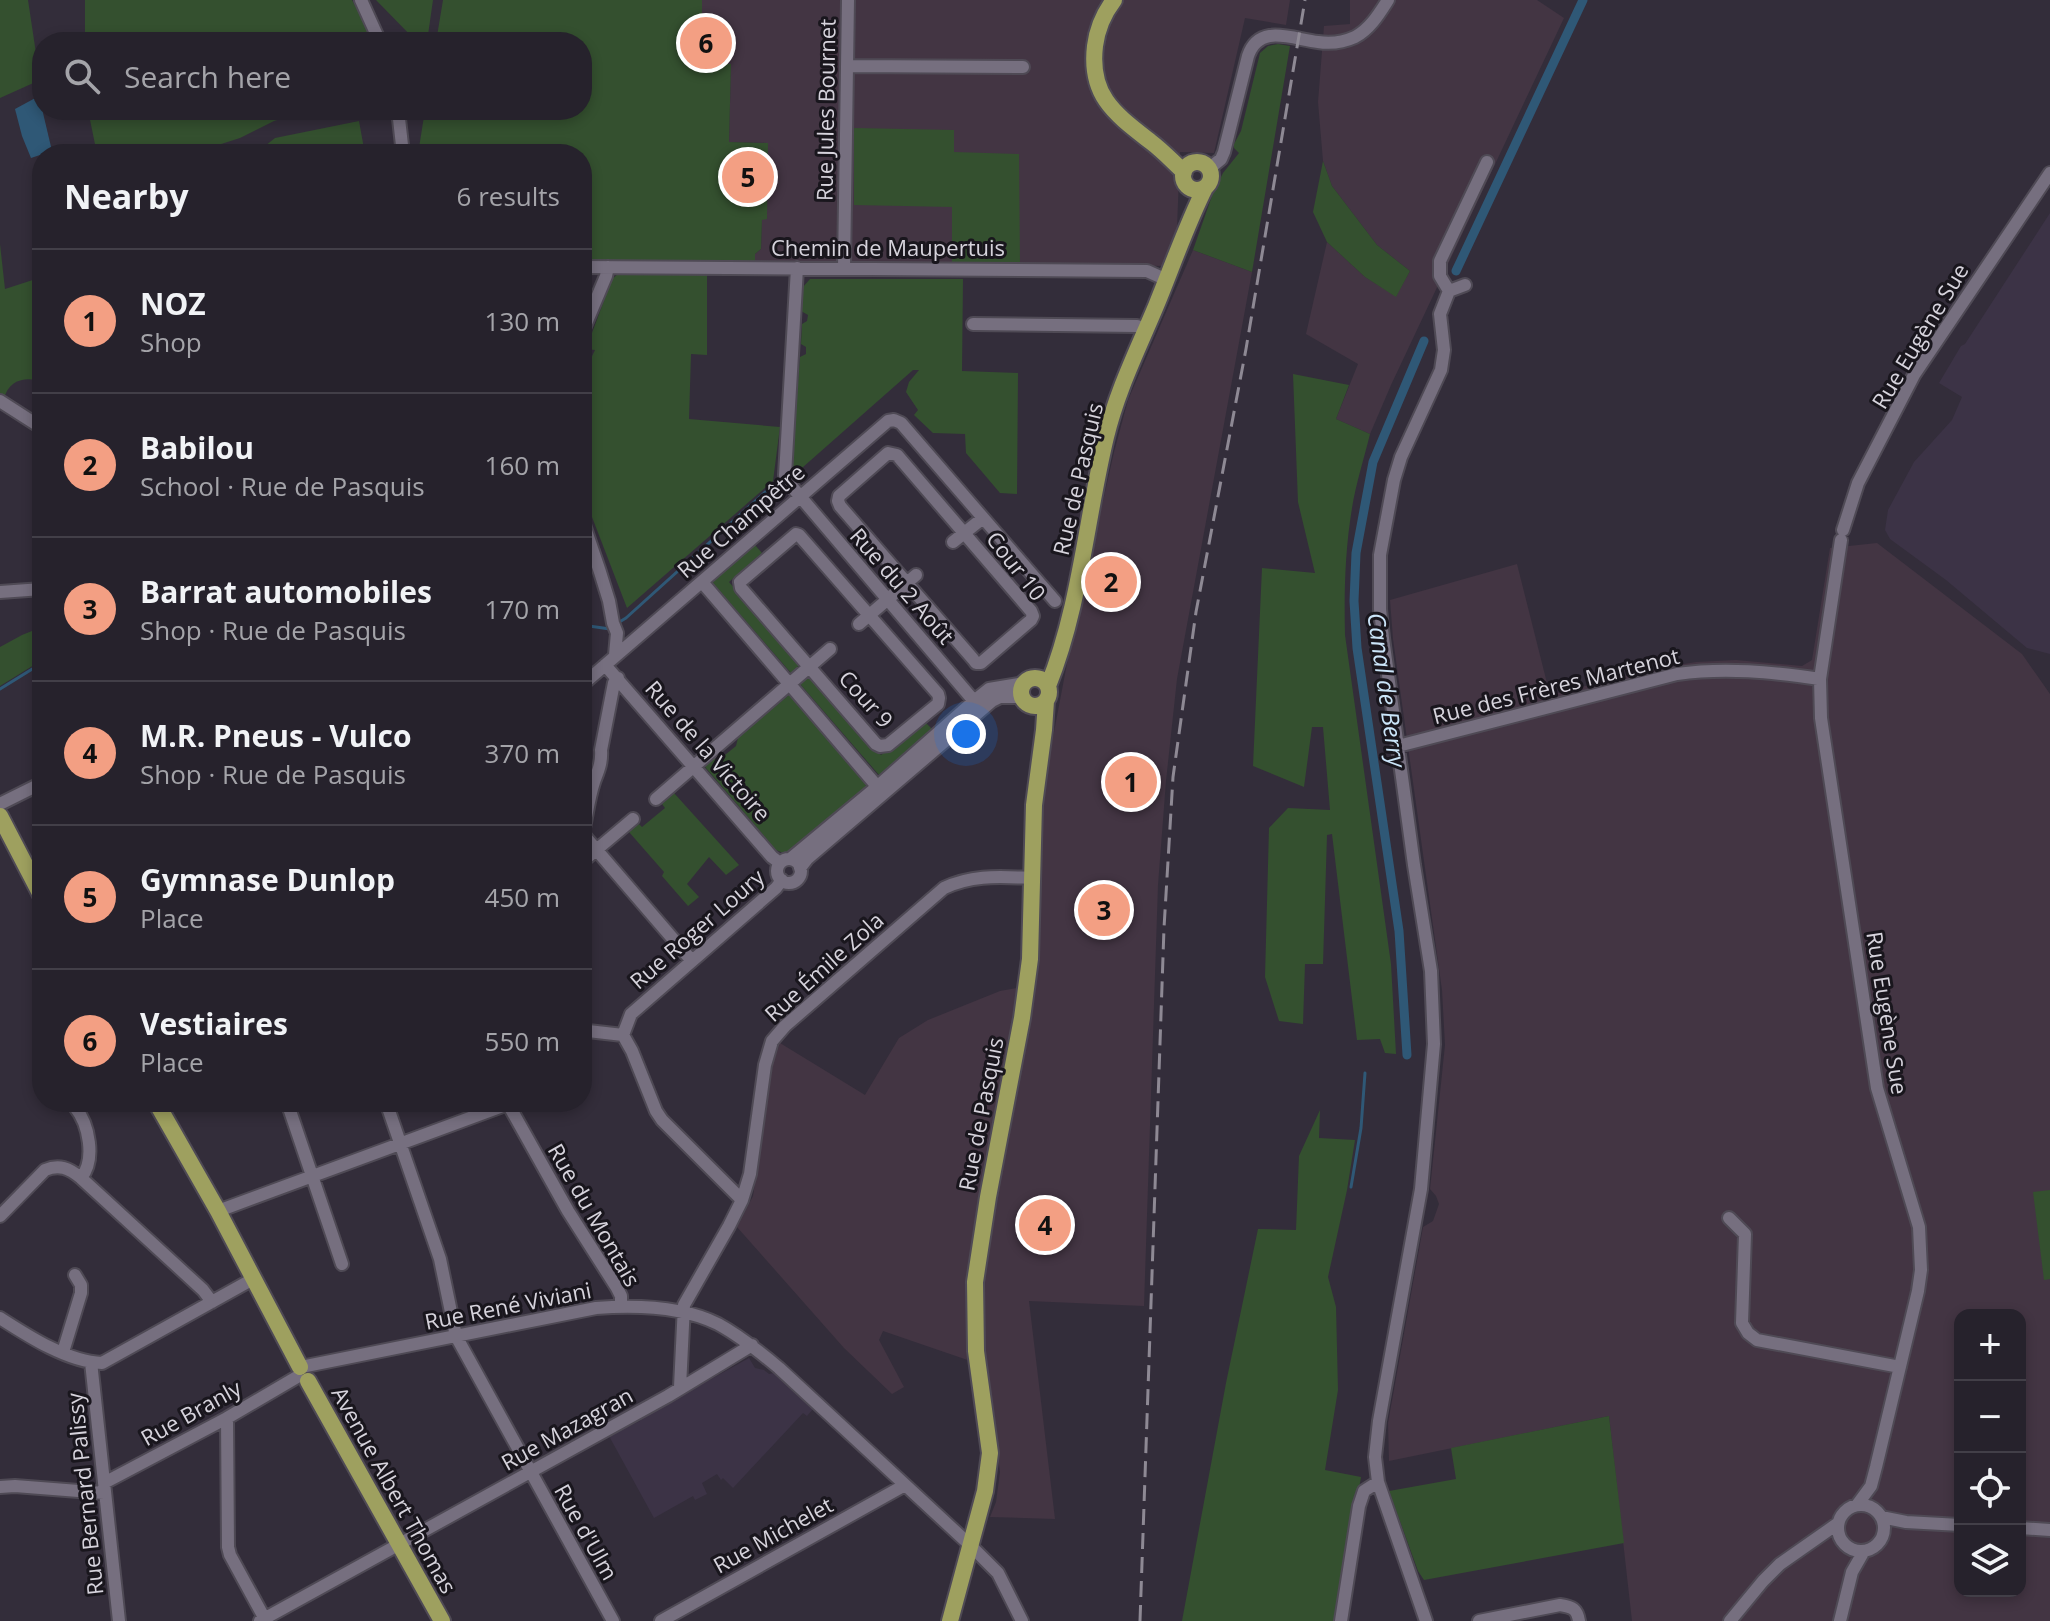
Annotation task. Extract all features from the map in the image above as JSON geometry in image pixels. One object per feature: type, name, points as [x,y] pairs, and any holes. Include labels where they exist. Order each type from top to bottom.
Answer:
[{"type":"main road","points":[[1112,2],[1096,40],[1093,62],[1096,83],[1110,107],[1191,178]]},
{"type":"main road","name":"Rue de Pasquis","points":[[950,1621],[985,1491],[990,1453],[976,1351],[975,1282],[1030,959],[1034,805],[1042,745],[1035,692],[1060,657],[1106,436],[1127,374],[1187,225],[1191,178],[1212,177],[1210,168]]},
{"type":"main road","points":[[0,816],[32,878]]},
{"type":"main road","name":"Avenue Albert Thomas","points":[[162,1112],[442,1621]]},
{"type":"street","points":[[361,0],[375,32]]},
{"type":"street","name":"Rue Jules Bournet","points":[[844,268],[848,0]]},
{"type":"street","points":[[1210,168],[1224,152],[1253,44],[1262,38],[1275,36],[1324,43],[1347,40],[1368,28],[1388,0]]},
{"type":"street","points":[[848,66],[1023,67]]},
{"type":"street","points":[[399,120],[402,144]]},
{"type":"street","points":[[1449,291],[1440,276],[1440,261],[1487,162]]},
{"type":"street","name":"Rue Eugène Sue","points":[[1857,1505],[1871,1486],[1921,1270],[1919,1227],[1877,1088],[1821,718],[1820,679],[1842,535],[1858,483],[1914,375],[2050,173]]},
{"type":"street","name":"Chemin de Maupertuis","points":[[592,267],[1147,271],[1167,280]]},
{"type":"street","points":[[592,309],[608,267]]},
{"type":"street","points":[[797,268],[785,475],[799,498]]},
{"type":"street","points":[[1426,1621],[1378,1482],[1375,1457],[1421,1189],[1433,1068],[1434,1019],[1431,971],[1381,624],[1379,580],[1391,492],[1401,457],[1441,370],[1444,350],[1440,314],[1449,291],[1465,285]]},
{"type":"street","points":[[973,324],[1137,326],[1146,329]]},
{"type":"street","points":[[0,401],[32,422]]},
{"type":"street","name":"Rue Champêtre","points":[[592,676],[888,421],[901,423],[983,518]]},
{"type":"street","name":"Cour 10","points":[[888,453],[897,455],[1033,616],[981,663],[976,663],[911,579],[838,501],[839,496],[888,453]]},
{"type":"street","name":"Rue du 2 Août","points":[[799,498],[974,701]]},
{"type":"street","points":[[953,542],[983,518],[1055,601]]},
{"type":"street","name":"Cour 9","points":[[792,535],[799,535],[869,614],[939,698],[938,704],[912,727],[888,745],[880,746],[740,582],[792,535]]},
{"type":"street","points":[[592,549],[615,627],[615,655]]},
{"type":"street","points":[[859,624],[911,579]]},
{"type":"street","points":[[702,582],[880,790]]},
{"type":"street","points":[[0,592],[32,590]]},
{"type":"street","points":[[656,799],[830,649]]},
{"type":"street","name":"Rue de la Victoire","points":[[605,665],[772,857],[790,863]]},
{"type":"street","name":"Rue des Frères Martenot","points":[[1398,746],[1677,674],[1739,670],[1820,679]]},
{"type":"street","points":[[592,791],[602,759],[614,683],[618,678]]},
{"type":"street","name":"Rue Roger Loury","points":[[880,790],[989,689],[1035,692]]},
{"type":"street","name":"Rue Roger Loury","points":[[782,880],[777,871],[992,701],[1035,692]]},
{"type":"street","points":[[0,804],[32,788]]},
{"type":"street","points":[[592,854],[633,819]]},
{"type":"street","points":[[592,844],[692,961]]},
{"type":"street","name":"Rue Roger Loury","points":[[782,880],[794,881],[799,876],[790,863]]},
{"type":"street","name":"Rue Émile Zola","points":[[683,1312],[742,1200],[750,1174],[765,1065],[772,1041],[785,1026],[944,888],[960,880],[982,877],[1033,878]]},
{"type":"street","name":"Rue Roger Loury","points":[[623,1035],[631,1014],[782,880]]},
{"type":"street","points":[[592,1031],[623,1035],[662,1120],[742,1200]]},
{"type":"street","points":[[79,1112],[90,1149],[87,1170],[81,1178]]},
{"type":"street","points":[[290,1112],[342,1264]]},
{"type":"street","name":"Rue d'Ulm","points":[[389,1112],[440,1259],[456,1336],[613,1621]]},
{"type":"street","points":[[218,1211],[484,1112]]},
{"type":"street","name":"Rue du Montais","points":[[513,1112],[568,1211],[617,1288],[621,1306]]},
{"type":"street","points":[[0,1216],[45,1170],[64,1167],[81,1178],[203,1290],[212,1302]]},
{"type":"street","points":[[1729,1218],[1745,1234],[1742,1323],[1748,1333],[1757,1340],[1900,1367]]},
{"type":"street","points":[[63,1352],[81,1293],[81,1285],[75,1275]]},
{"type":"street","points":[[0,1318],[37,1341],[91,1362],[102,1363],[253,1279]]},
{"type":"street","name":"Rue René Viviani","points":[[303,1373],[456,1336],[596,1308],[621,1306],[683,1312],[718,1324],[752,1345],[779,1368],[970,1545],[998,1573],[1022,1621]]},
{"type":"street","points":[[680,1387],[683,1312]]},
{"type":"street","name":"Rue Mazagran","points":[[263,1620],[668,1396],[752,1345]]},
{"type":"street","name":"Rue Bernard Palissy","points":[[91,1362],[119,1621]]},
{"type":"street","name":"Rue Branly","points":[[104,1488],[303,1373]]},
{"type":"street","points":[[227,1418],[228,1547],[263,1620]]},
{"type":"street","points":[[1341,1621],[1359,1506],[1364,1491],[1378,1482]]},
{"type":"street","name":"Rue Michelet","points":[[661,1621],[905,1485]]},
{"type":"street","name":"Rue Eugène Sue","points":[[1871,1486],[1878,1513]]},
{"type":"street","points":[[0,1487],[104,1488]]},
{"type":"street","points":[[1730,1621],[1780,1564],[1837,1524],[1843,1513],[1857,1505],[1867,1505],[1878,1513],[1906,1522],[1954,1525]]},
{"type":"street","points":[[1800,1551],[1822,1543],[1844,1544],[1857,1551],[1877,1545],[1884,1528],[1878,1513]]},
{"type":"street","points":[[1883,1534],[1906,1522]]},
{"type":"street","points":[[1837,1524],[1852,1572]]},
{"type":"street","points":[[2026,1528],[2050,1530]]},
{"type":"street","points":[[1840,1621],[1852,1572],[1864,1551]]},
{"type":"street","points":[[1479,1621],[1560,1605],[1573,1607],[1579,1621]]},
{"type":"shaded area","points":[[702,0],[1290,0],[1286,25],[1245,18],[1214,153],[1180,152],[1177,228],[1165,266],[755,261],[755,254],[761,249],[762,219],[767,219],[767,143],[729,142],[731,65],[714,64],[716,15],[702,15]]},
{"type":"shaded area","points":[[1350,0],[1537,0],[1564,18],[1370,434],[1336,419],[1358,364],[1306,334],[1327,242],[1365,277],[1396,296],[1410,271],[1377,245],[1332,186],[1323,161],[1318,102],[1324,26],[1350,24]]},
{"type":"shaded area","points":[[2050,213],[2050,654],[2027,648],[1946,580],[1890,539],[1885,530],[1888,510],[1914,462],[1952,420],[1962,397],[1939,383]]},
{"type":"shaded area","points":[[1193,250],[1252,272],[1177,679],[1166,781],[1158,885],[1144,1306],[1029,1301],[1055,1519],[990,1517],[996,1502],[1000,1472],[985,1366],[883,1331],[879,1340],[904,1387],[892,1394],[844,1348],[737,1227],[753,1196],[773,1063],[780,1043],[865,1095],[899,1038],[928,1020],[1000,991],[1033,985],[1042,795],[1069,653],[1128,400]]},
{"type":"shaded area","points":[[1877,543],[2022,654],[2050,694],[2050,1621],[1632,1621],[1609,1416],[1389,1461],[1388,1423],[1423,1227],[1433,1221],[1439,1204],[1430,1189],[1445,1045],[1442,990],[1390,600],[1517,564],[1550,695],[1643,671],[1696,662],[1736,660],[1802,666],[1812,660],[1830,548]]},
{"type":"shaded area","points":[[749,1358],[755,1368],[774,1373],[813,1409],[807,1416],[803,1413],[733,1488],[717,1474],[702,1483],[707,1494],[695,1500],[693,1496],[654,1518],[609,1436]]},
{"type":"green space","points":[[0,0],[28,0],[33,32],[32,84],[0,98]]},
{"type":"green space","points":[[85,0],[352,0],[369,32],[85,32]]},
{"type":"green space","points":[[376,0],[433,0],[428,32],[407,32]]},
{"type":"green space","points":[[443,0],[702,0],[702,15],[716,15],[714,64],[731,64],[729,142],[768,143],[767,219],[762,220],[761,249],[755,254],[755,261],[592,261],[592,144],[420,144],[423,120],[592,120],[592,32],[438,32]]},
{"type":"green space","points":[[1268,46],[1290,46],[1252,272],[1193,250],[1213,193],[1223,173],[1239,153],[1234,144],[1241,131],[1260,53]]},
{"type":"green space","points":[[90,120],[277,120],[221,144],[95,144]]},
{"type":"green space","points":[[359,121],[363,144],[268,144],[275,138]]},
{"type":"green space","points":[[854,128],[954,130],[954,152],[1019,154],[1020,264],[952,263],[952,207],[854,205]]},
{"type":"green space","points":[[1323,161],[1332,186],[1377,245],[1410,271],[1396,297],[1365,277],[1327,242],[1313,212]]},
{"type":"green space","points":[[0,244],[5,289],[32,280],[32,380],[16,382],[4,399],[0,397]]},
{"type":"green space","points":[[619,273],[707,275],[707,355],[691,354],[689,419],[780,427],[773,481],[627,608],[592,517],[592,356],[595,350],[592,350],[592,333],[612,279]]},
{"type":"green space","points":[[810,279],[963,279],[962,371],[1018,373],[1017,494],[1000,493],[966,453],[965,434],[933,433],[914,415],[918,410],[906,392],[909,382],[919,370],[913,370],[794,475],[791,472],[800,357],[806,354],[806,347],[801,344],[802,324],[807,321],[808,315],[801,311],[803,287]]},
{"type":"green space","points":[[1293,374],[1349,385],[1336,419],[1370,434],[1350,524],[1345,635],[1391,964],[1396,1054],[1385,1053],[1380,1039],[1357,1040],[1332,834],[1327,835],[1323,964],[1305,964],[1303,1024],[1279,1021],[1265,977],[1269,828],[1288,808],[1330,810],[1323,727],[1312,727],[1304,787],[1253,766],[1262,568],[1315,573],[1298,502]]},
{"type":"green space","points":[[755,545],[762,553],[729,582],[801,664],[791,673],[711,581]]},
{"type":"green space","points":[[32,631],[32,666],[0,686],[0,647]]},
{"type":"green space","points":[[809,675],[881,755],[924,721],[932,729],[879,775],[800,684]]},
{"type":"green space","points":[[790,694],[869,786],[790,853],[783,853],[776,850],[705,767],[736,746],[738,738]]},
{"type":"green space","points":[[674,793],[739,865],[726,875],[709,857],[687,884],[699,897],[688,906],[662,876],[664,872],[629,832],[639,824],[642,827],[665,808],[662,804]]},
{"type":"green space","points":[[1320,1110],[1319,1138],[1355,1140],[1328,1277],[1336,1307],[1338,1390],[1325,1470],[1361,1477],[1337,1621],[1182,1621],[1258,1229],[1296,1230],[1299,1156]]},
{"type":"green space","points":[[2050,1190],[2050,1279],[2044,1280],[2033,1192]]},
{"type":"green space","points":[[1609,1416],[1624,1543],[1424,1580],[1389,1491],[1456,1479],[1451,1448]]},
{"type":"water","points":[[32,100],[32,120],[45,120],[50,144],[32,144],[32,158],[22,136],[15,109]]},
{"type":"waterway","name":"Canal de Berry","points":[[1456,271],[1583,0]]},
{"type":"waterway","name":"Canal de Berry","points":[[1407,1055],[1399,931],[1357,648],[1354,601],[1356,553],[1373,462],[1424,341]]},
{"type":"waterway","points":[[616,624],[772,486]]},
{"type":"waterway","points":[[592,626],[610,629]]},
{"type":"waterway","points":[[0,689],[32,669]]},
{"type":"waterway","points":[[1351,1187],[1361,1128],[1365,1073]]},
{"type":"railway","points":[[1140,1621],[1164,928],[1173,777],[1196,612],[1246,349],[1305,0]]},
{"type":"place","name":"Vestiaires","points":[[706,43]]},
{"type":"place","name":"Gymnase Dunlop","points":[[748,177]]},
{"type":"place","name":"Babilou","points":[[1111,582]]},
{"type":"place","name":"NOZ","points":[[1131,782]]},
{"type":"place","name":"Barrat automobiles","points":[[1104,910]]},
{"type":"place","name":"M.R. Pneus - Vulco","points":[[1045,1225]]}]
